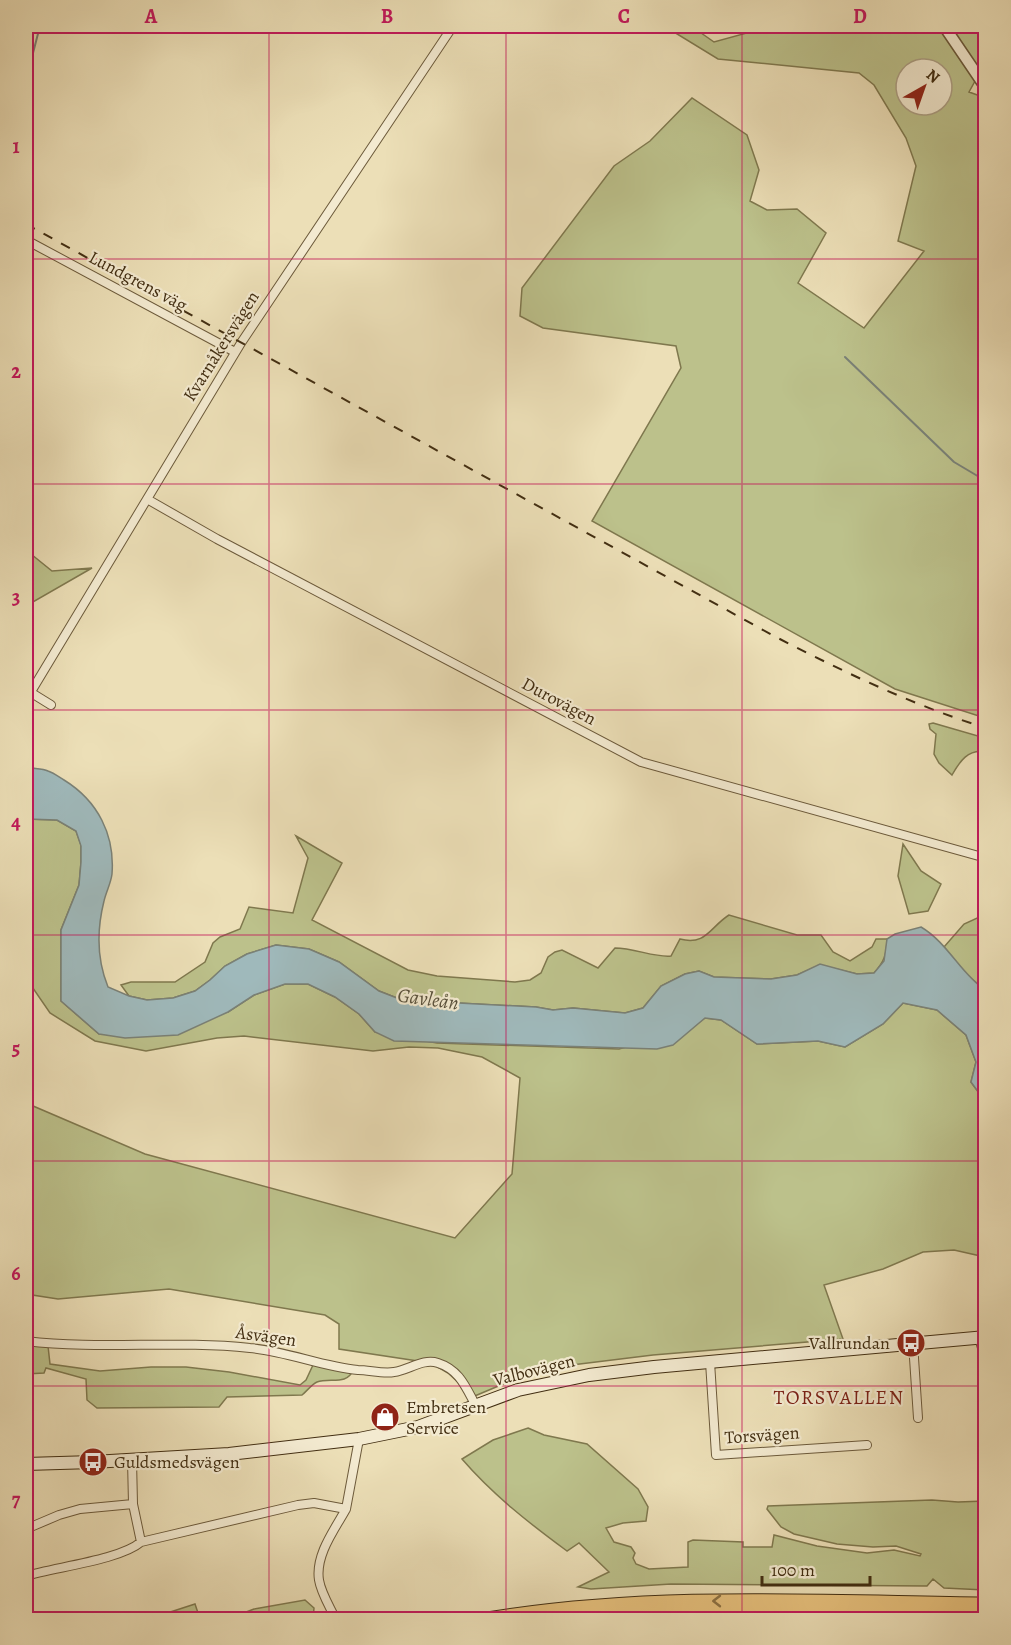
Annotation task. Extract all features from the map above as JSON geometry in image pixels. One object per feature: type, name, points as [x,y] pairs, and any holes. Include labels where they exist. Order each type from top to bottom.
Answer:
[{"type":"highway","points":[[488,1620],[576,1608],[663,1602],[986,1605]]},
{"type":"highway","points":[[613,1620],[708,1616],[986,1619]]},
{"type":"main road","name":"Valbovägen","points":[[26,1464],[229,1454],[359,1439],[418,1427],[518,1390],[571,1378],[627,1370],[982,1337]]},
{"type":"street","name":"Kvarnåkersvägen","points":[[51,705],[28,696],[235,352],[453,26]]},
{"type":"street","points":[[944,26],[986,88]]},
{"type":"street","name":"Lundgrens väg","points":[[26,240],[235,352]]},
{"type":"street","name":"Durovägen","points":[[147,499],[217,539],[641,762],[986,858]]},
{"type":"street","points":[[982,1337],[986,1361]]},
{"type":"street","name":"Åsvägen","points":[[26,1341],[88,1346],[210,1345],[252,1348],[351,1369],[394,1372],[424,1362],[435,1361],[447,1366],[460,1376],[476,1406]]},
{"type":"street","points":[[913,1343],[918,1418]]},
{"type":"street","name":"Torsvägen","points":[[710,1362],[716,1455],[867,1444]]},
{"type":"street","points":[[336,1620],[321,1588],[319,1569],[322,1554],[346,1509],[359,1439]]},
{"type":"street","points":[[132,1460],[133,1504],[141,1542]]},
{"type":"street","points":[[26,1576],[129,1550],[141,1542],[298,1505],[314,1503],[346,1509]]},
{"type":"street","points":[[26,1528],[80,1509],[133,1504]]},
{"type":"green space","points":[[664,26],[696,26],[694,28],[714,42],[772,26],[985,26],[985,63],[969,92],[986,98],[986,268],[979,280],[986,285],[985,718],[895,689],[592,521],[681,368],[676,346],[543,328],[520,316],[522,288],[614,166],[650,141],[692,98],[747,135],[759,170],[750,201],[767,210],[797,209],[826,233],[798,283],[864,328],[924,251],[898,241],[916,166],[906,138],[874,85],[859,73],[718,59]]},
{"type":"green space","points":[[26,550],[52,571],[92,568],[26,606]]},
{"type":"green space","points":[[933,723],[985,738],[985,752],[969,754],[961,761],[952,775],[939,763],[934,754],[936,734],[930,729],[929,724]]},
{"type":"green space","points":[[26,819],[57,820],[76,831],[81,845],[79,885],[61,930],[61,1001],[99,1034],[228,1012],[254,995],[285,984],[308,984],[335,997],[359,1014],[375,1032],[437,1043],[619,1049],[690,1029],[705,1018],[721,1020],[757,1044],[818,1041],[845,1047],[883,1024],[903,1003],[937,1010],[966,1035],[976,1062],[971,1082],[982,1097],[985,1097],[985,1257],[954,1250],[923,1252],[883,1269],[824,1285],[843,1339],[653,1355],[539,1369],[470,1398],[448,1373],[431,1363],[339,1349],[339,1324],[325,1315],[169,1289],[58,1299],[26,1294],[26,1103],[145,1154],[455,1238],[512,1174],[520,1078],[482,1057],[438,1048],[409,1047],[373,1051],[244,1036],[217,1038],[146,1051],[95,1041],[50,1013],[26,978],[26,884],[31,869],[26,862]]},
{"type":"green space","points":[[296,836],[342,863],[312,920],[408,970],[437,976],[515,982],[530,980],[541,973],[548,957],[562,950],[598,968],[615,948],[671,956],[680,939],[702,938],[729,915],[797,935],[821,935],[833,952],[850,961],[872,947],[876,939],[887,939],[886,949],[883,961],[874,973],[857,974],[820,965],[797,975],[771,979],[714,977],[699,971],[685,974],[661,986],[643,1008],[625,1013],[573,1008],[553,1010],[536,1007],[402,1000],[379,991],[339,962],[309,949],[276,945],[247,954],[225,966],[195,991],[173,998],[147,1000],[129,996],[121,985],[131,982],[175,982],[205,962],[213,943],[220,937],[240,929],[249,907],[293,913],[308,858]]},
{"type":"green space","points":[[903,844],[921,871],[941,884],[928,911],[909,914],[898,876]]},
{"type":"green space","points":[[985,912],[985,990],[966,974],[944,947],[964,924],[984,915]]},
{"type":"green space","points":[[26,1343],[48,1346],[50,1364],[100,1371],[186,1367],[300,1385],[306,1380],[313,1365],[353,1370],[347,1378],[342,1380],[317,1382],[302,1395],[227,1397],[219,1407],[97,1408],[87,1400],[86,1379],[46,1368],[44,1373],[26,1374]]},
{"type":"green space","points":[[528,1428],[544,1435],[587,1444],[638,1489],[648,1507],[646,1521],[623,1523],[606,1528],[614,1542],[631,1547],[635,1553],[633,1558],[636,1564],[649,1569],[688,1567],[688,1542],[693,1540],[743,1542],[743,1547],[772,1547],[774,1535],[817,1546],[867,1553],[894,1550],[920,1556],[921,1554],[896,1546],[837,1544],[794,1534],[781,1527],[767,1509],[768,1506],[932,1500],[985,1501],[985,1590],[944,1588],[933,1579],[927,1586],[671,1584],[591,1589],[578,1587],[609,1572],[579,1543],[567,1551],[539,1530],[499,1497],[462,1459],[493,1440]]},
{"type":"green space","points":[[305,1600],[314,1608],[313,1619],[228,1619],[254,1609]]},
{"type":"green space","points":[[195,1604],[200,1619],[162,1619],[161,1615]]},
{"type":"water","points":[[26,767],[46,770],[76,788],[102,820],[111,846],[112,874],[102,912],[99,933],[100,955],[108,987],[129,996],[147,1000],[173,998],[195,991],[225,966],[247,954],[276,945],[309,949],[339,962],[379,991],[402,1000],[536,1007],[553,1010],[573,1008],[625,1013],[643,1008],[661,986],[685,974],[699,971],[714,977],[771,979],[797,975],[820,964],[857,974],[874,973],[884,961],[887,939],[895,934],[921,927],[939,941],[968,975],[985,990],[985,1097],[982,1097],[971,1082],[976,1062],[966,1035],[937,1010],[903,1003],[883,1024],[845,1047],[818,1041],[757,1044],[721,1020],[705,1018],[673,1045],[657,1049],[394,1041],[375,1032],[359,1014],[335,997],[308,984],[285,984],[254,995],[228,1012],[178,1035],[125,1038],[99,1034],[61,1001],[61,930],[79,885],[81,846],[76,831],[57,820],[26,819]]},
{"type":"waterway","points":[[26,80],[40,26]]},
{"type":"waterway","points":[[845,357],[954,462],[986,481]]},
{"type":"railway","points":[[26,224],[774,636],[878,686],[931,709],[986,728]]},
{"type":"place","name":"Vallrundan","points":[[911,1343]]},
{"type":"place","name":"Embretsen Service","points":[[385,1417]]},
{"type":"place","name":"Guldsmedsvägen","points":[[93,1462]]},
{"type":"district","name":"TORSVALLEN","points":[[839,1397]]},
{"type":"water label","name":"Gavleån","points":[[428,999]]}]
